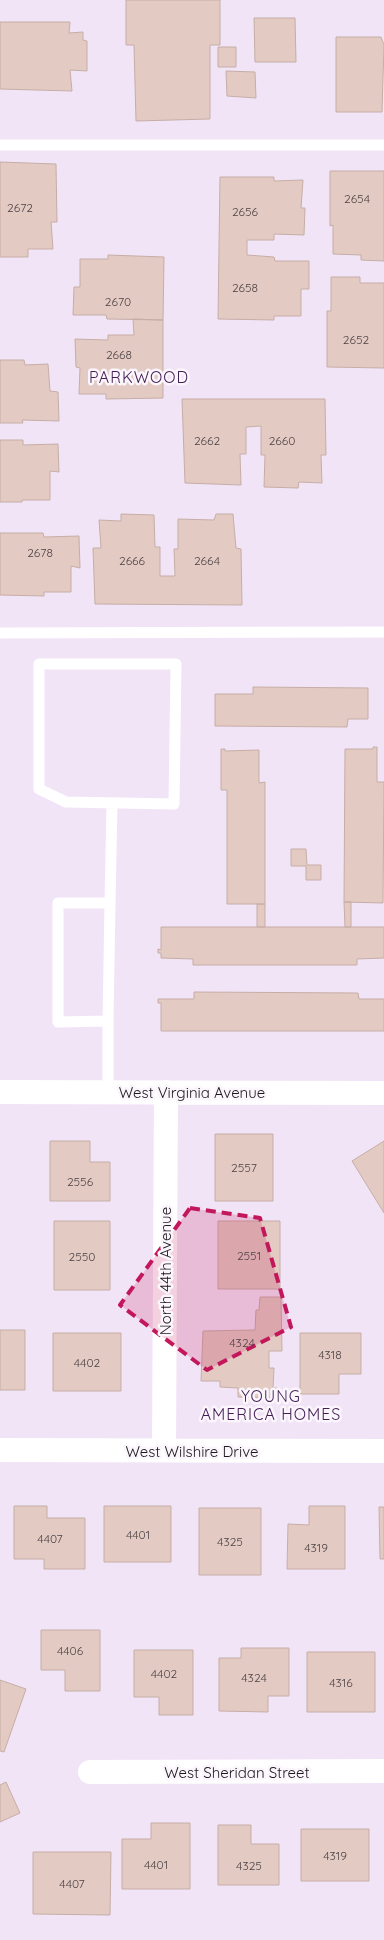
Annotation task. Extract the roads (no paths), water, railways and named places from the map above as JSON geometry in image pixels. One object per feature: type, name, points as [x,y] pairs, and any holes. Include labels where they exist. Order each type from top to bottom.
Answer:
[{"type":"street","name":"West Virginia Avenue","points":[[0,1092],[384,1093]]},
{"type":"street","name":"North 44th Avenue","points":[[164,1450],[166,1092]]},
{"type":"street","name":"West Wilshire Drive","points":[[0,1450],[384,1451]]},
{"type":"street","name":"West Sheridan Street","points":[[90,1772],[384,1771]]},
{"type":"lane","points":[[0,145],[384,144]]},
{"type":"lane","points":[[0,633],[384,632]]},
{"type":"lane","points":[[39,664],[176,664],[174,804],[112,804],[66,802],[39,789],[39,664]]},
{"type":"lane","points":[[108,1092],[112,804]]},
{"type":"lane","points":[[108,1021],[58,1022],[58,903],[110,903]]},
{"type":"district","name":"PARKWOOD","points":[[139,377]]},
{"type":"district","name":"YOUNG AMERICA HOMES","points":[[271,1405]]}]
